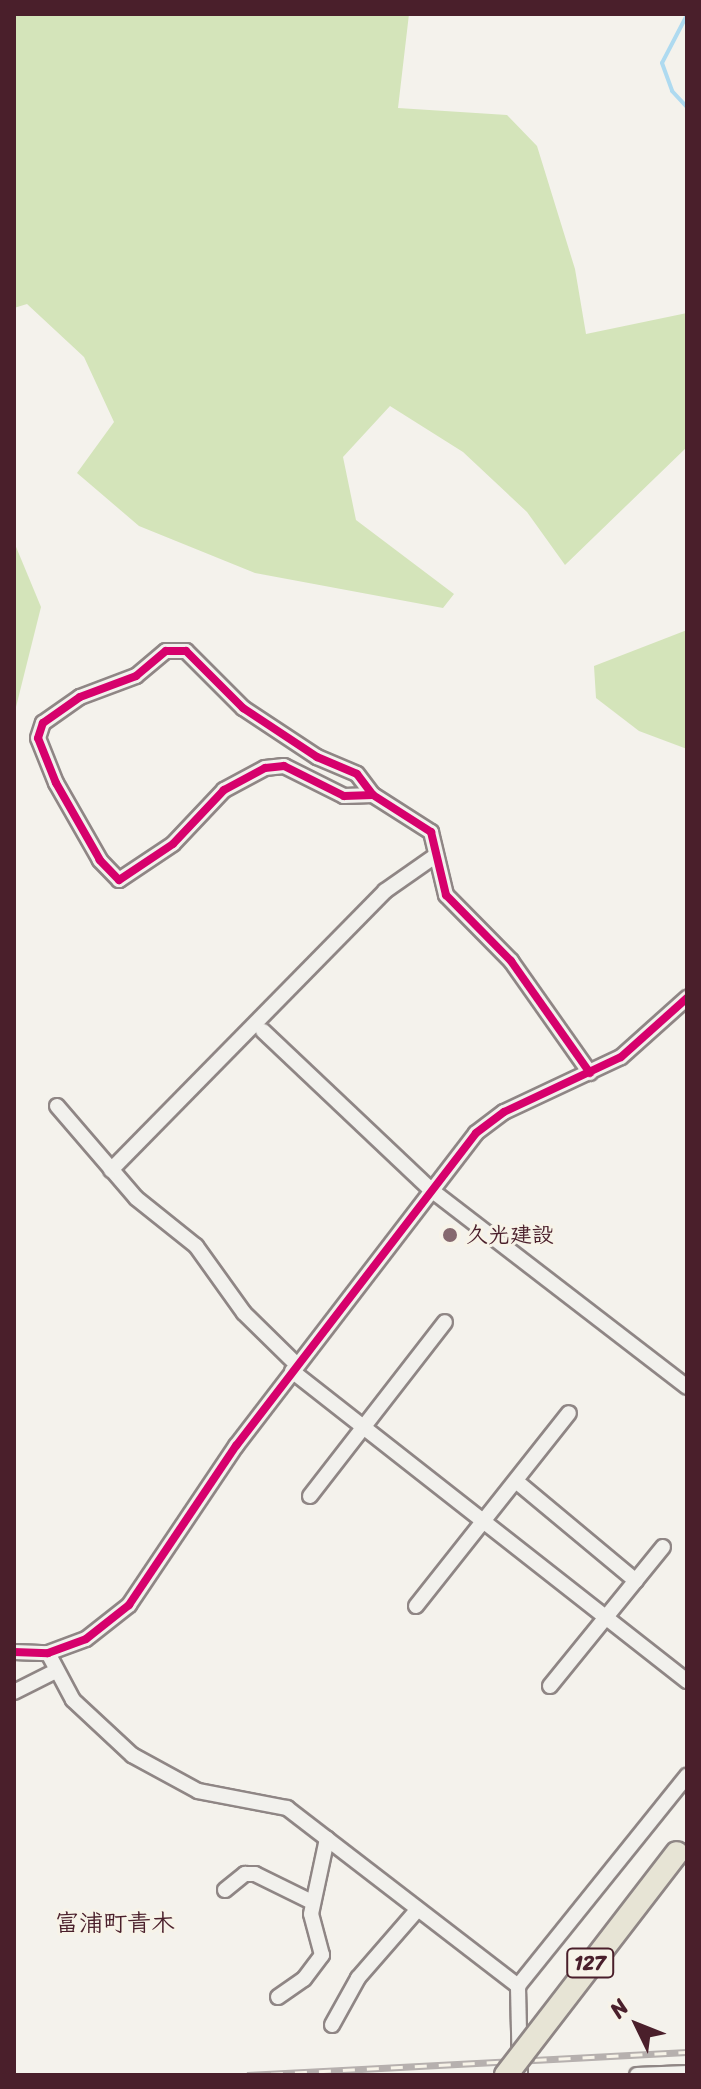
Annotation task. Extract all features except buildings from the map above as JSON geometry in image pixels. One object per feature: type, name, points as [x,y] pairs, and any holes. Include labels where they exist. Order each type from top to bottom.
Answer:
[{"type":"highway","name":"127","points":[[506,2075],[677,1853]]},
{"type":"street","points":[[373,795],[344,796],[284,766],[265,768],[224,790],[173,844],[119,880],[100,860],[64,797],[38,738],[43,723],[80,697],[136,676],[176,648],[199,660],[243,708],[317,757],[357,774],[373,795],[431,832],[446,895],[511,961],[590,1073]]},
{"type":"street","points":[[111,1170],[385,891],[435,856]]},
{"type":"street","points":[[14,1652],[48,1653],[109,1627],[129,1605],[295,1368],[476,1133],[504,1112],[621,1057],[687,998]]},
{"type":"street","points":[[263,1031],[430,1189],[687,1387]]},
{"type":"street","points":[[57,1106],[136,1198],[196,1246],[244,1313],[295,1368],[364,1427],[687,1681]]},
{"type":"street","points":[[310,1496],[445,1322]]},
{"type":"street","points":[[416,1606],[569,1413]]},
{"type":"street","points":[[516,1481],[636,1581]]},
{"type":"street","points":[[550,1686],[663,1547]]},
{"type":"street","points":[[48,1653],[54,1672],[113,1740],[152,1768],[210,1794],[287,1808],[518,1986]]},
{"type":"street","points":[[14,1692],[54,1672]]},
{"type":"street","points":[[520,2075],[518,1986],[687,1776]]},
{"type":"street","points":[[278,1997],[304,1979],[322,1955],[312,1902],[327,1839]]},
{"type":"street","points":[[225,1890],[245,1874],[255,1874],[312,1902]]},
{"type":"street","points":[[332,2025],[358,1978],[418,1909]]},
{"type":"street","points":[[637,2075],[687,2073]]},
{"type":"green space","points":[[14,14],[409,14],[398,108],[507,115],[537,146],[575,269],[586,334],[687,313],[687,447],[565,565],[527,512],[463,452],[390,406],[343,457],[356,520],[454,594],[443,608],[255,573],[139,526],[77,473],[114,422],[84,357],[27,304],[14,308]]},
{"type":"green space","points":[[14,542],[41,607],[14,715]]},
{"type":"green space","points":[[687,630],[687,749],[639,731],[596,698],[594,666]]},
{"type":"waterway","points":[[687,15],[662,63],[672,91],[687,107]]},
{"type":"railway","points":[[247,2075],[687,2052]]},
{"type":"cycle path","points":[[373,795],[344,796],[284,766],[265,768],[224,790],[173,844],[119,880],[100,860],[56,783],[38,738],[43,723],[80,697],[136,676],[166,651],[186,651],[243,708],[317,757],[357,774],[373,795],[431,832],[446,895],[511,961],[590,1073]]},
{"type":"cycle path","points":[[14,1652],[48,1653],[86,1639],[129,1605],[236,1446],[476,1133],[504,1112],[621,1057],[687,998]]},
{"type":"place","name":"久光建設","points":[[450,1235]]},
{"type":"district","name":"富浦町青木","points":[[115,1924]]}]
